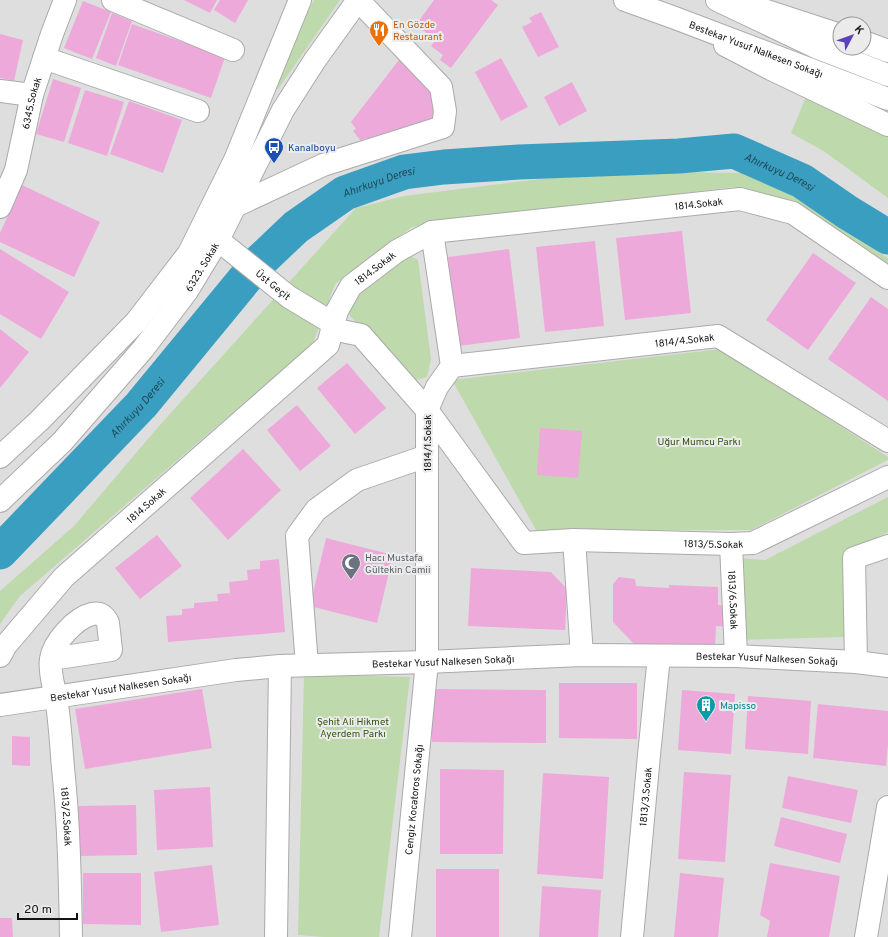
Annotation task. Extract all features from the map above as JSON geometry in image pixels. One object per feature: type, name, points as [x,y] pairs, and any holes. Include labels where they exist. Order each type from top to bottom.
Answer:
[{"type":"street","name":"6345.Sokak","points":[[0,207],[16,170],[32,95],[65,0]]},
{"type":"street","points":[[113,0],[233,50]]},
{"type":"street","points":[[0,457],[39,421],[136,322],[189,253],[235,160],[300,0]]},
{"type":"street","points":[[233,207],[323,165],[443,127],[445,110],[441,87],[358,0]]},
{"type":"street","name":"6323. Sokak","points":[[0,501],[62,442],[143,349],[187,292],[218,240],[233,207],[283,110],[315,60],[358,0]]},
{"type":"street","name":"Bestekar Yusuf Nalkesen Sokağı","points":[[625,0],[888,99]]},
{"type":"street","points":[[718,0],[818,48],[888,75]]},
{"type":"street","points":[[732,0],[832,32]]},
{"type":"street","points":[[675,18],[771,69],[888,125]]},
{"type":"street","points":[[872,45],[888,51]]},
{"type":"street","points":[[44,58],[198,111]]},
{"type":"street","points":[[0,91],[32,95]]},
{"type":"street","name":"1814.Sokak","points":[[0,656],[6,645],[64,577],[328,345],[337,311],[351,286],[397,251],[432,232],[740,199],[793,213],[888,278]]},
{"type":"street","points":[[432,232],[452,366]]},
{"type":"street","name":"Üst Geçit","points":[[218,240],[289,297],[333,327],[361,335],[427,410]]},
{"type":"street","name":"1814/4.Sokak","points":[[452,366],[718,336],[888,442]]},
{"type":"street","name":"1814/1.Sokak","points":[[427,662],[427,410],[437,387],[452,366]]},
{"type":"street","name":"1813/5.Sokak","points":[[427,410],[524,543],[574,540],[731,544],[753,543],[888,478]]},
{"type":"street","points":[[307,666],[297,536],[316,510],[357,480],[427,456]]},
{"type":"street","points":[[574,540],[582,654]]},
{"type":"street","name":"1813/6.Sokak","points":[[731,544],[736,656]]},
{"type":"street","points":[[856,662],[854,558],[888,546]]},
{"type":"street","name":"Bestekar Yusuf Nalkesen Sokağı","points":[[0,705],[236,670],[280,666],[427,662],[582,654],[736,656],[856,662],[888,666]]},
{"type":"street","name":"1813/3.Sokak","points":[[632,937],[659,656]]},
{"type":"street","name":"1813/2.Sokak","points":[[51,659],[52,682],[56,697],[65,784],[71,937]]},
{"type":"street","name":"Cengiz Kocatoros Sokağı","points":[[400,937],[427,662]]},
{"type":"street","points":[[276,937],[280,666]]},
{"type":"street","points":[[866,937],[888,807]]},
{"type":"green space","points":[[314,0],[340,0],[278,89],[270,86]]},
{"type":"green space","points":[[806,97],[888,132],[888,198],[825,152],[791,133]]},
{"type":"green space","points":[[603,171],[745,173],[786,186],[840,226],[888,258],[888,272],[783,201],[733,187],[412,227],[335,284],[313,343],[20,596],[0,624],[0,591],[74,526],[159,426],[356,208],[404,196]]},
{"type":"green space","points":[[410,256],[418,260],[431,359],[427,377],[417,380],[406,378],[344,309],[355,295]]},
{"type":"green space","name":"Uğur Mumcu Parkı","points":[[721,349],[888,457],[888,460],[751,530],[536,530],[452,380]]},
{"type":"green space","points":[[888,497],[888,532],[851,550],[844,637],[736,640],[739,558],[765,560]]},
{"type":"green space","name":"Şehit Ali Hikmet Ayerdem Parkı","points":[[304,674],[410,677],[379,937],[324,937],[298,935]]},
{"type":"building","points":[[184,0],[217,0],[210,13]]},
{"type":"building","points":[[220,0],[248,0],[235,23],[214,10]]},
{"type":"building","points":[[434,0],[491,0],[498,5],[451,68],[440,60],[443,55],[431,46],[436,40],[416,25]]},
{"type":"building","points":[[83,1],[111,12],[92,59],[64,48]]},
{"type":"building","points":[[541,12],[559,47],[538,57],[522,27],[532,22],[529,18]]},
{"type":"building","points":[[112,13],[132,21],[116,66],[96,58]]},
{"type":"building","points":[[132,24],[225,57],[211,98],[118,65]]},
{"type":"building","points":[[0,34],[23,40],[14,81],[0,78]]},
{"type":"building","points":[[402,56],[410,57],[443,115],[370,144],[365,138],[361,141],[353,131],[356,129],[351,122]]},
{"type":"building","points":[[501,58],[528,107],[501,121],[475,72]]},
{"type":"building","points":[[53,79],[81,88],[64,142],[36,134]]},
{"type":"building","points":[[572,82],[587,111],[559,126],[544,97]]},
{"type":"building","points":[[85,90],[124,102],[107,156],[68,143]]},
{"type":"building","points":[[129,101],[182,120],[163,173],[110,154]]},
{"type":"building","points":[[22,185],[100,222],[74,277],[0,242],[0,233]]},
{"type":"building","points":[[682,231],[691,313],[625,320],[616,238]]},
{"type":"building","points":[[595,241],[604,326],[545,332],[536,247]]},
{"type":"building","points":[[0,249],[69,292],[41,339],[0,314]]},
{"type":"building","points":[[509,249],[520,338],[459,346],[448,257]]},
{"type":"building","points":[[813,253],[856,283],[808,350],[766,320]]},
{"type":"building","points":[[871,297],[888,309],[888,401],[828,359]]},
{"type":"building","points":[[0,329],[29,352],[0,388]]},
{"type":"building","points":[[347,363],[386,408],[355,434],[317,388]]},
{"type":"building","points":[[297,405],[331,446],[300,471],[267,430]]},
{"type":"building","points":[[540,428],[582,431],[578,478],[537,475]]},
{"type":"building","points":[[243,449],[281,490],[228,540],[190,498]]},
{"type":"building","points":[[157,535],[182,566],[140,599],[115,568]]},
{"type":"building","name":"Hacı Mustafa Gültekin Camii","points":[[326,538],[393,555],[377,623],[310,606]]},
{"type":"building","points":[[279,559],[285,632],[168,642],[166,616],[182,615],[182,609],[194,608],[194,603],[218,601],[217,594],[230,593],[229,582],[248,580],[247,570],[260,569],[260,561]]},
{"type":"building","points":[[471,568],[551,572],[567,589],[565,630],[468,626]]},
{"type":"building","points":[[619,577],[635,579],[636,586],[669,588],[669,585],[718,587],[718,605],[730,606],[730,627],[716,626],[715,648],[634,644],[613,622],[613,584]]},
{"type":"building","points":[[559,683],[637,683],[637,739],[559,738]]},
{"type":"building","points":[[202,689],[212,748],[85,769],[75,709]]},
{"type":"building","points":[[432,689],[546,690],[546,743],[432,742]]},
{"type":"building","name":"Mapisso","points":[[682,690],[735,694],[731,754],[678,750]]},
{"type":"building","points":[[748,696],[811,701],[808,754],[745,749]]},
{"type":"building","points":[[818,704],[888,711],[888,745],[886,766],[813,758]]},
{"type":"building","points":[[12,736],[30,737],[30,766],[12,765]]},
{"type":"building","points":[[440,769],[504,770],[503,854],[440,854]]},
{"type":"building","points":[[684,772],[731,775],[725,862],[678,859]]},
{"type":"building","points":[[543,773],[609,777],[603,879],[537,874]]},
{"type":"building","points":[[788,776],[858,790],[851,823],[782,808]]},
{"type":"building","points":[[210,787],[213,847],[157,850],[154,790]]},
{"type":"building","points":[[136,805],[137,855],[80,856],[78,806]]},
{"type":"building","points":[[781,817],[847,834],[840,863],[774,846]]},
{"type":"building","points":[[770,863],[840,876],[829,937],[767,937],[770,921],[760,915]]},
{"type":"building","points":[[212,865],[219,925],[161,932],[154,872]]},
{"type":"building","points":[[436,869],[499,869],[499,937],[436,937]]},
{"type":"building","points":[[83,873],[141,873],[141,925],[83,924]]},
{"type":"building","points":[[680,873],[724,878],[718,937],[674,937]]},
{"type":"building","points":[[542,886],[601,890],[598,937],[539,937]]},
{"type":"building","points":[[0,918],[12,918],[13,937],[0,937]]},
{"type":"waterway","name":"Ahırkuyu Deresi","points":[[0,552],[141,405],[258,263],[296,227],[345,193],[404,172],[444,167],[519,162],[679,156],[734,151],[802,181],[847,212],[888,237]]},
{"type":"place","name":"En Gözde Restaurant","points":[[379,47]]},
{"type":"place","name":"Kanalboyu","points":[[274,164]]},
{"type":"place","name":"Hacı Mustafa Gültekin Camii","points":[[351,580]]},
{"type":"place","name":"Mapisso","points":[[706,722]]}]
